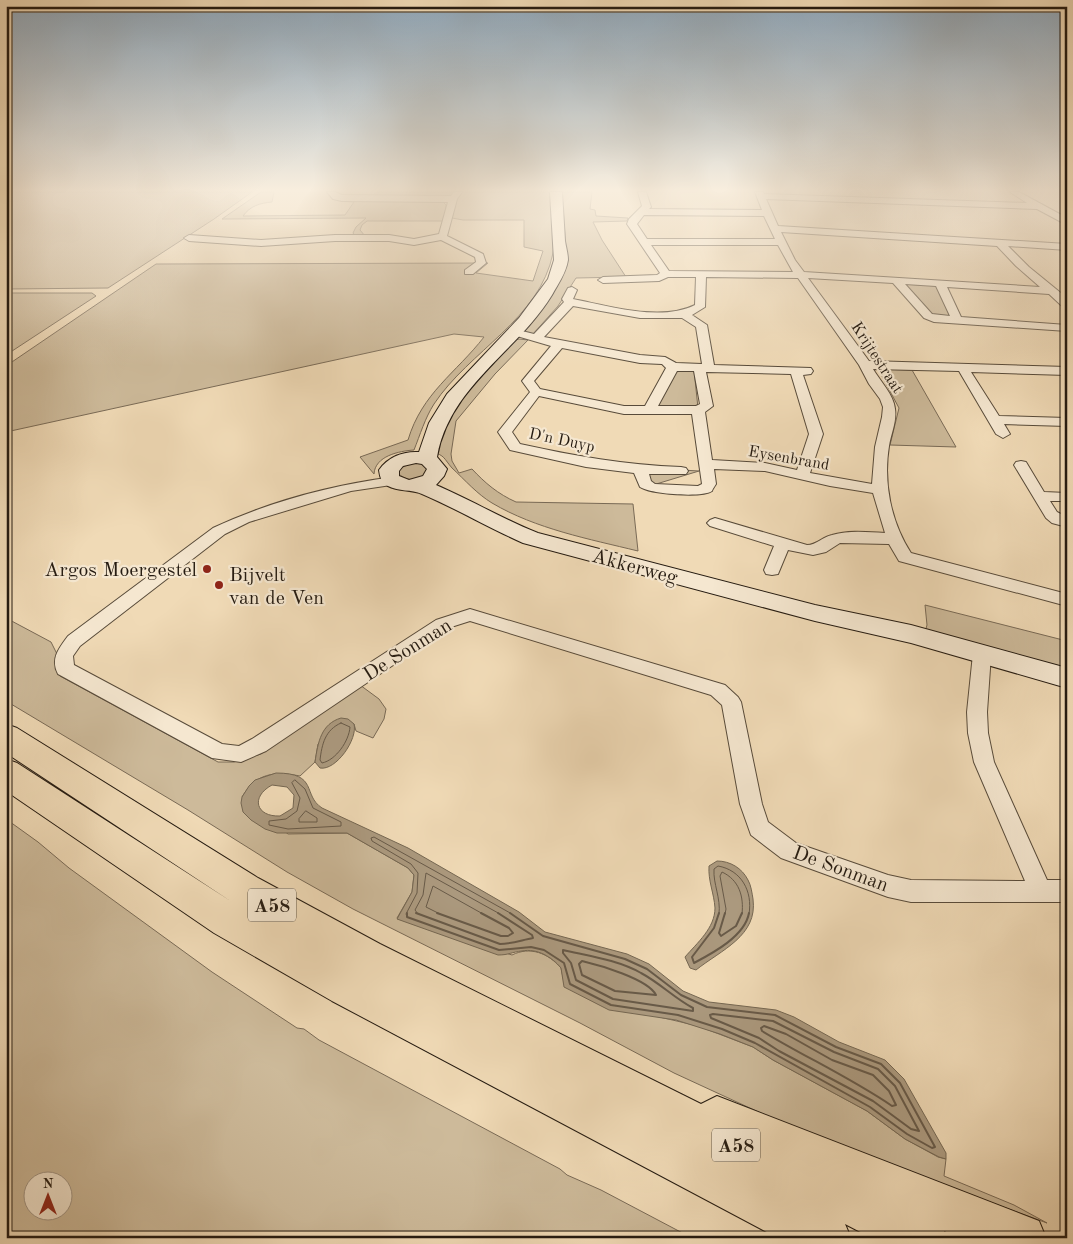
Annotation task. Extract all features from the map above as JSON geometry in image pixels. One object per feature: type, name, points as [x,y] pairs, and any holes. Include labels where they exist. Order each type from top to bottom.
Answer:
[{"type":"highway","name":"A58","points":[[6,737],[245,890],[366,958],[550,1053],[923,1238]]},
{"type":"highway","name":"A58","points":[[6,773],[236,925],[346,987],[827,1238]]},
{"type":"highway","name":"A58","points":[[550,1053],[1022,1238]]},
{"type":"main road","points":[[422,470],[416,450],[438,405],[448,390],[511,334],[544,285],[557,250]]},
{"type":"main road","points":[[391,476],[396,462],[422,470]]},
{"type":"main road","name":"Akkerweg","points":[[391,476],[406,486],[422,470],[461,503],[493,522],[531,538],[815,613],[849,628],[981,661],[1067,678]]},
{"type":"main road","name":"Akkerweg","points":[[981,661],[1038,684],[1067,690]]},
{"type":"street","points":[[468,250],[480,256],[482,263],[469,272]]},
{"type":"street","points":[[650,250],[666,274]]},
{"type":"street","name":"Krijtestraat","points":[[786,250],[800,275],[865,365],[890,407],[882,447],[879,489],[894,539],[905,557],[1067,600]]},
{"type":"street","points":[[1005,250],[1058,295]]},
{"type":"street","points":[[603,280],[660,278],[666,274],[800,275],[984,286],[1058,295]]},
{"type":"street","points":[[570,302],[640,315],[684,315],[700,307],[701,274]]},
{"type":"street","points":[[896,280],[928,316],[934,319],[1067,328]]},
{"type":"street","points":[[940,283],[957,320]]},
{"type":"street","points":[[570,302],[567,299],[572,290]]},
{"type":"street","points":[[536,339],[570,302]]},
{"type":"street","points":[[559,344],[528,381],[536,392],[624,410],[698,410],[707,406],[701,325],[684,315]]},
{"type":"street","points":[[511,334],[640,359],[665,361],[673,367],[801,371],[816,434],[802,475]]},
{"type":"street","points":[[865,365],[1067,371]]},
{"type":"street","points":[[650,409],[673,367]]},
{"type":"street","points":[[963,368],[1003,434]]},
{"type":"street","name":"D'n Duyp","points":[[536,392],[505,432],[515,446],[586,463],[641,470],[681,471]]},
{"type":"street","points":[[641,470],[646,486],[653,488],[700,490],[706,488],[708,484],[706,464],[698,410]]},
{"type":"street","points":[[995,420],[1067,422]]},
{"type":"street","name":"Eysenbrand","points":[[706,464],[765,467],[830,482],[879,489]]},
{"type":"street","points":[[1021,465],[1050,515],[1057,520],[1067,522]]},
{"type":"street","name":"De Sonman","points":[[391,476],[244,519],[219,531],[74,641],[64,655],[65,669],[219,752],[241,754],[260,745],[442,624],[470,615],[718,690],[731,702],[751,804],[759,828],[789,851],[888,886],[912,891],[1067,891]]},
{"type":"street","points":[[1039,496],[1067,497]]},
{"type":"street","points":[[715,523],[783,544],[815,551],[822,549],[832,539],[894,539]]},
{"type":"street","points":[[772,570],[783,544]]},
{"type":"street","points":[[981,661],[978,733],[984,762],[1041,892]]},
{"type":"shaded area","points":[[6,250],[166,250],[108,288],[6,289]]},
{"type":"shaded area","points":[[539,250],[553,250],[546,276],[534,297],[519,316],[449,385],[434,404],[414,450],[395,453],[383,459],[375,468],[374,474],[360,457],[408,440],[414,424],[431,396],[484,337],[454,334],[6,432],[6,366],[156,264],[488,263],[476,273],[533,281],[543,251]]},
{"type":"shaded area","points":[[566,250],[609,250],[626,277],[576,278],[558,306],[533,334],[525,332],[525,328]]},
{"type":"shaded area","points":[[905,284],[937,286],[951,316],[935,316],[925,308]]},
{"type":"shaded area","points":[[6,293],[92,293],[96,296],[6,355]]},
{"type":"shaded area","points":[[519,339],[528,340],[495,374],[456,421],[451,454],[452,461],[459,473],[472,469],[492,488],[516,502],[633,504],[638,551],[563,532],[526,520],[509,512],[481,495],[452,468],[442,456],[432,452],[451,406]]},
{"type":"shaded area","points":[[671,368],[694,370],[698,408],[650,407]]},
{"type":"shaded area","points":[[878,369],[912,370],[956,447],[890,445],[899,408]]},
{"type":"shaded area","points":[[413,462],[427,464],[428,475],[416,479],[402,477],[399,474],[399,469]]},
{"type":"shaded area","points":[[682,470],[699,471],[653,485],[647,476],[649,474]]},
{"type":"shaded area","points":[[925,605],[1067,641],[1067,671],[925,632],[927,625]]},
{"type":"shaded area","points":[[6,618],[51,642],[58,656],[56,668],[60,676],[218,762],[234,762],[261,754],[360,685],[379,699],[386,709],[384,719],[373,738],[356,731],[354,724],[318,744],[315,762],[300,776],[274,774],[260,778],[247,789],[242,797],[288,834],[347,833],[408,868],[414,875],[412,892],[397,918],[512,955],[525,951],[538,952],[550,958],[561,968],[565,987],[651,1015],[698,1026],[753,1047],[773,1060],[867,1111],[905,1139],[938,1157],[946,1159],[944,1176],[1014,1205],[1047,1223],[817,1139],[674,1073],[580,1023],[353,909],[287,872],[6,701]]},
{"type":"shaded area","points":[[6,819],[69,868],[212,972],[297,1028],[304,1029],[319,1040],[560,1169],[567,1175],[601,1190],[692,1238],[6,1238]]},
{"type":"water","points":[[341,718],[348,719],[354,724],[353,738],[339,759],[326,768],[320,768],[315,762],[322,735],[329,725]]},
{"type":"water","points":[[276,773],[299,777],[308,786],[312,797],[322,808],[408,848],[519,912],[545,932],[627,954],[649,964],[683,991],[709,1002],[776,1010],[794,1017],[839,1042],[885,1060],[904,1079],[946,1153],[946,1159],[905,1139],[867,1111],[773,1060],[753,1047],[676,1020],[609,1010],[564,987],[561,968],[544,954],[528,950],[498,955],[397,919],[412,892],[414,875],[408,868],[347,833],[277,833],[265,829],[243,812],[241,803],[242,797],[255,780]],"holes":[[[272,785],[287,787],[294,795],[293,808],[280,816],[261,810],[259,800],[265,790]]]},
{"type":"water","points":[[717,861],[735,866],[745,876],[751,889],[753,912],[750,923],[736,941],[696,970],[690,968],[685,957],[709,929],[712,922],[715,908],[709,877],[709,866]]},
{"type":"place","name":"Argos Moergestel","points":[[207,569]]},
{"type":"place","name":"Bijvelt van de Ven","points":[[219,585]]}]
